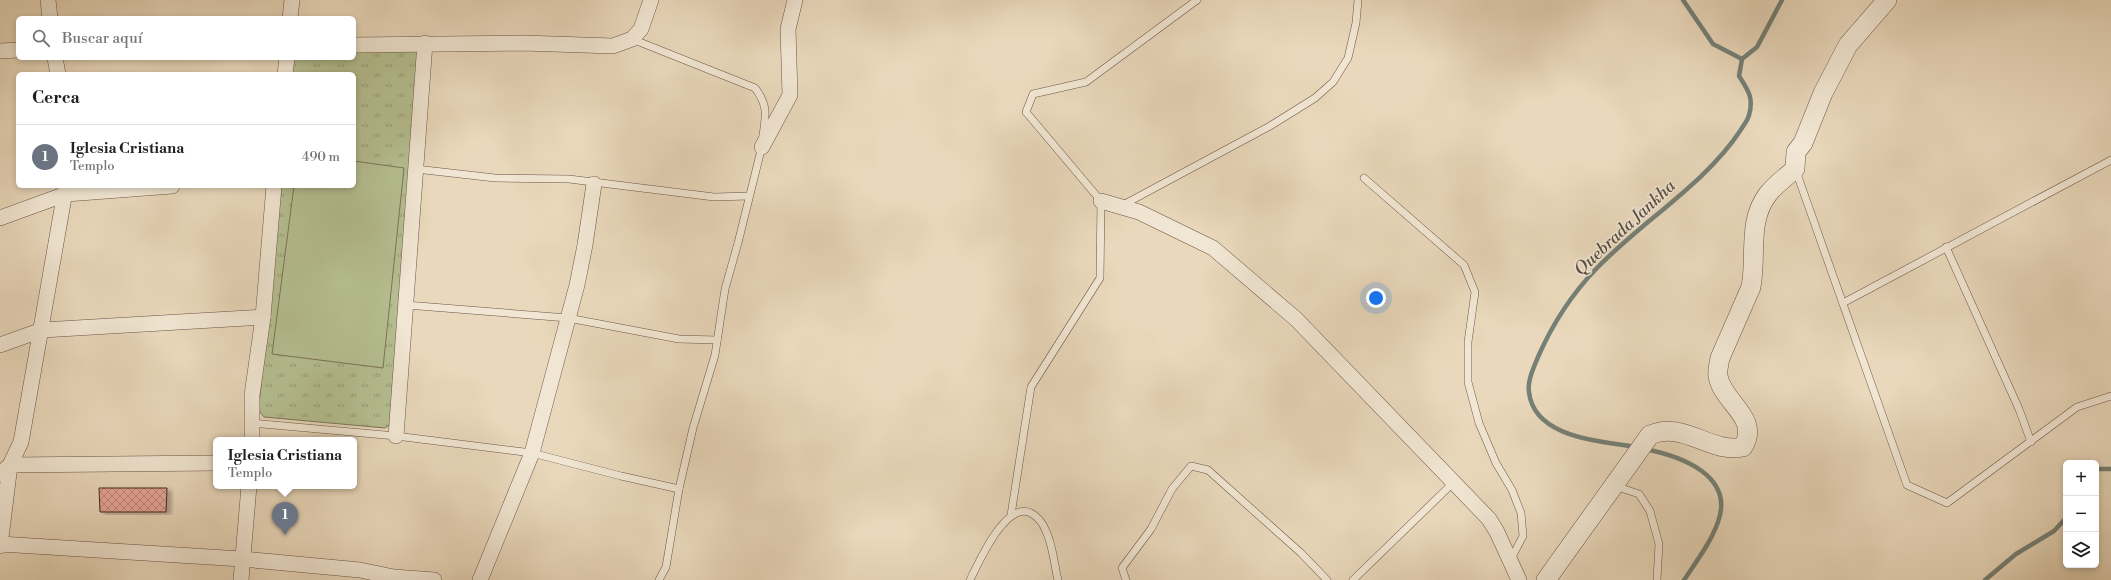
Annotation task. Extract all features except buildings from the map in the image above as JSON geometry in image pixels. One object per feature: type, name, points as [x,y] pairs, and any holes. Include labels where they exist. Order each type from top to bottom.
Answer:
[{"type":"street","points":[[48,0],[50,16]]},
{"type":"street","points":[[290,16],[292,0]]},
{"type":"street","points":[[356,45],[425,43],[613,46],[632,39],[641,29],[651,0]]},
{"type":"street","points":[[762,147],[790,95],[788,29],[795,0]]},
{"type":"street","points":[[1546,580],[1639,448],[1650,435],[1659,431],[1682,432],[1727,448],[1743,447],[1748,434],[1746,424],[1722,386],[1718,376],[1718,367],[1720,358],[1752,287],[1754,231],[1758,216],[1768,194],[1795,169],[1796,152],[1803,143],[1823,94],[1848,45],[1887,0]]},
{"type":"street","points":[[396,436],[401,348],[406,305],[425,43]]},
{"type":"street","points":[[0,51],[16,50]]},
{"type":"street","points":[[55,60],[58,72]]},
{"type":"street","points":[[285,72],[287,60]]},
{"type":"street","points":[[480,580],[532,453],[568,318],[585,245],[594,184]]},
{"type":"street","points":[[0,218],[66,190],[119,188]]},
{"type":"street","points":[[252,437],[252,395],[263,317],[274,188]]},
{"type":"street","points":[[66,190],[21,442],[5,469],[0,545],[242,559],[360,570],[394,577],[434,580]]},
{"type":"street","points":[[1101,201],[1139,212],[1213,248],[1296,319],[1489,519],[1519,580]]},
{"type":"street","points":[[0,345],[42,330],[263,317]]},
{"type":"street","points":[[5,469],[213,463]]},
{"type":"street","points":[[241,580],[249,489]]},
{"type":"lane","points":[[1011,515],[1031,387],[1100,278],[1101,201],[1026,112],[1033,94],[1086,82],[1197,0]]},
{"type":"lane","points":[[1121,206],[1276,122],[1315,98],[1333,82],[1348,58],[1356,23],[1358,0]]},
{"type":"lane","points":[[632,39],[755,88],[763,98],[766,114],[762,147],[725,289],[716,355],[693,428],[679,489],[669,554],[666,567],[659,580]]},
{"type":"lane","points":[[1843,303],[2111,160]]},
{"type":"lane","points":[[416,169],[495,178],[569,179],[594,184],[714,197],[749,196]]},
{"type":"lane","points":[[1795,169],[1907,485],[1947,503],[2077,407],[2111,396]]},
{"type":"lane","points":[[1364,178],[1464,266],[1475,292],[1468,342],[1468,382],[1479,423],[1496,463],[1512,490],[1521,513],[1523,536],[1510,561]]},
{"type":"lane","points":[[1946,248],[2019,409],[2031,442]]},
{"type":"lane","points":[[406,305],[568,318],[679,339],[717,340]]},
{"type":"lane","points":[[252,423],[396,436],[532,453],[679,489]]},
{"type":"lane","points":[[1126,580],[1122,568],[1151,529],[1172,489],[1191,466],[1208,470],[1301,553],[1327,580]]},
{"type":"lane","points":[[1353,580],[1454,482]]},
{"type":"lane","points":[[1613,486],[1639,494],[1650,511],[1659,544],[1657,580]]},
{"type":"lane","points":[[970,580],[998,530],[1011,515],[1022,510],[1029,511],[1045,528],[1058,580]]},
{"type":"green space","points":[[411,48],[418,52],[391,424],[385,428],[264,417],[260,412],[259,405],[281,188],[356,188],[356,72],[291,72],[293,60],[356,60],[356,50]]},
{"type":"green space","points":[[356,161],[404,168],[383,368],[272,354],[294,188],[356,188]]},
{"type":"waterway","points":[[1683,0],[1713,44],[1742,59]]},
{"type":"waterway","name":"Quebrada Jankha","points":[[1636,447],[1588,439],[1571,434],[1556,428],[1543,419],[1534,407],[1529,392],[1531,374],[1556,322],[1571,299],[1587,279],[1613,252],[1672,202],[1709,168],[1726,150],[1747,121],[1751,104],[1749,94],[1739,76],[1742,59],[1757,47],[1782,0]]},
{"type":"waterway","name":"Quebrada Jankha","points":[[1645,449],[1674,457],[1701,470],[1712,480],[1719,492],[1721,506],[1718,522],[1707,544],[1684,580]]},
{"type":"waterway","points":[[2099,469],[2111,469]]},
{"type":"waterway","points":[[1985,580],[2016,554],[2054,531],[2063,521]]},
{"type":"place","name":"Iglesia Cristiana","points":[[285,535]]}]
